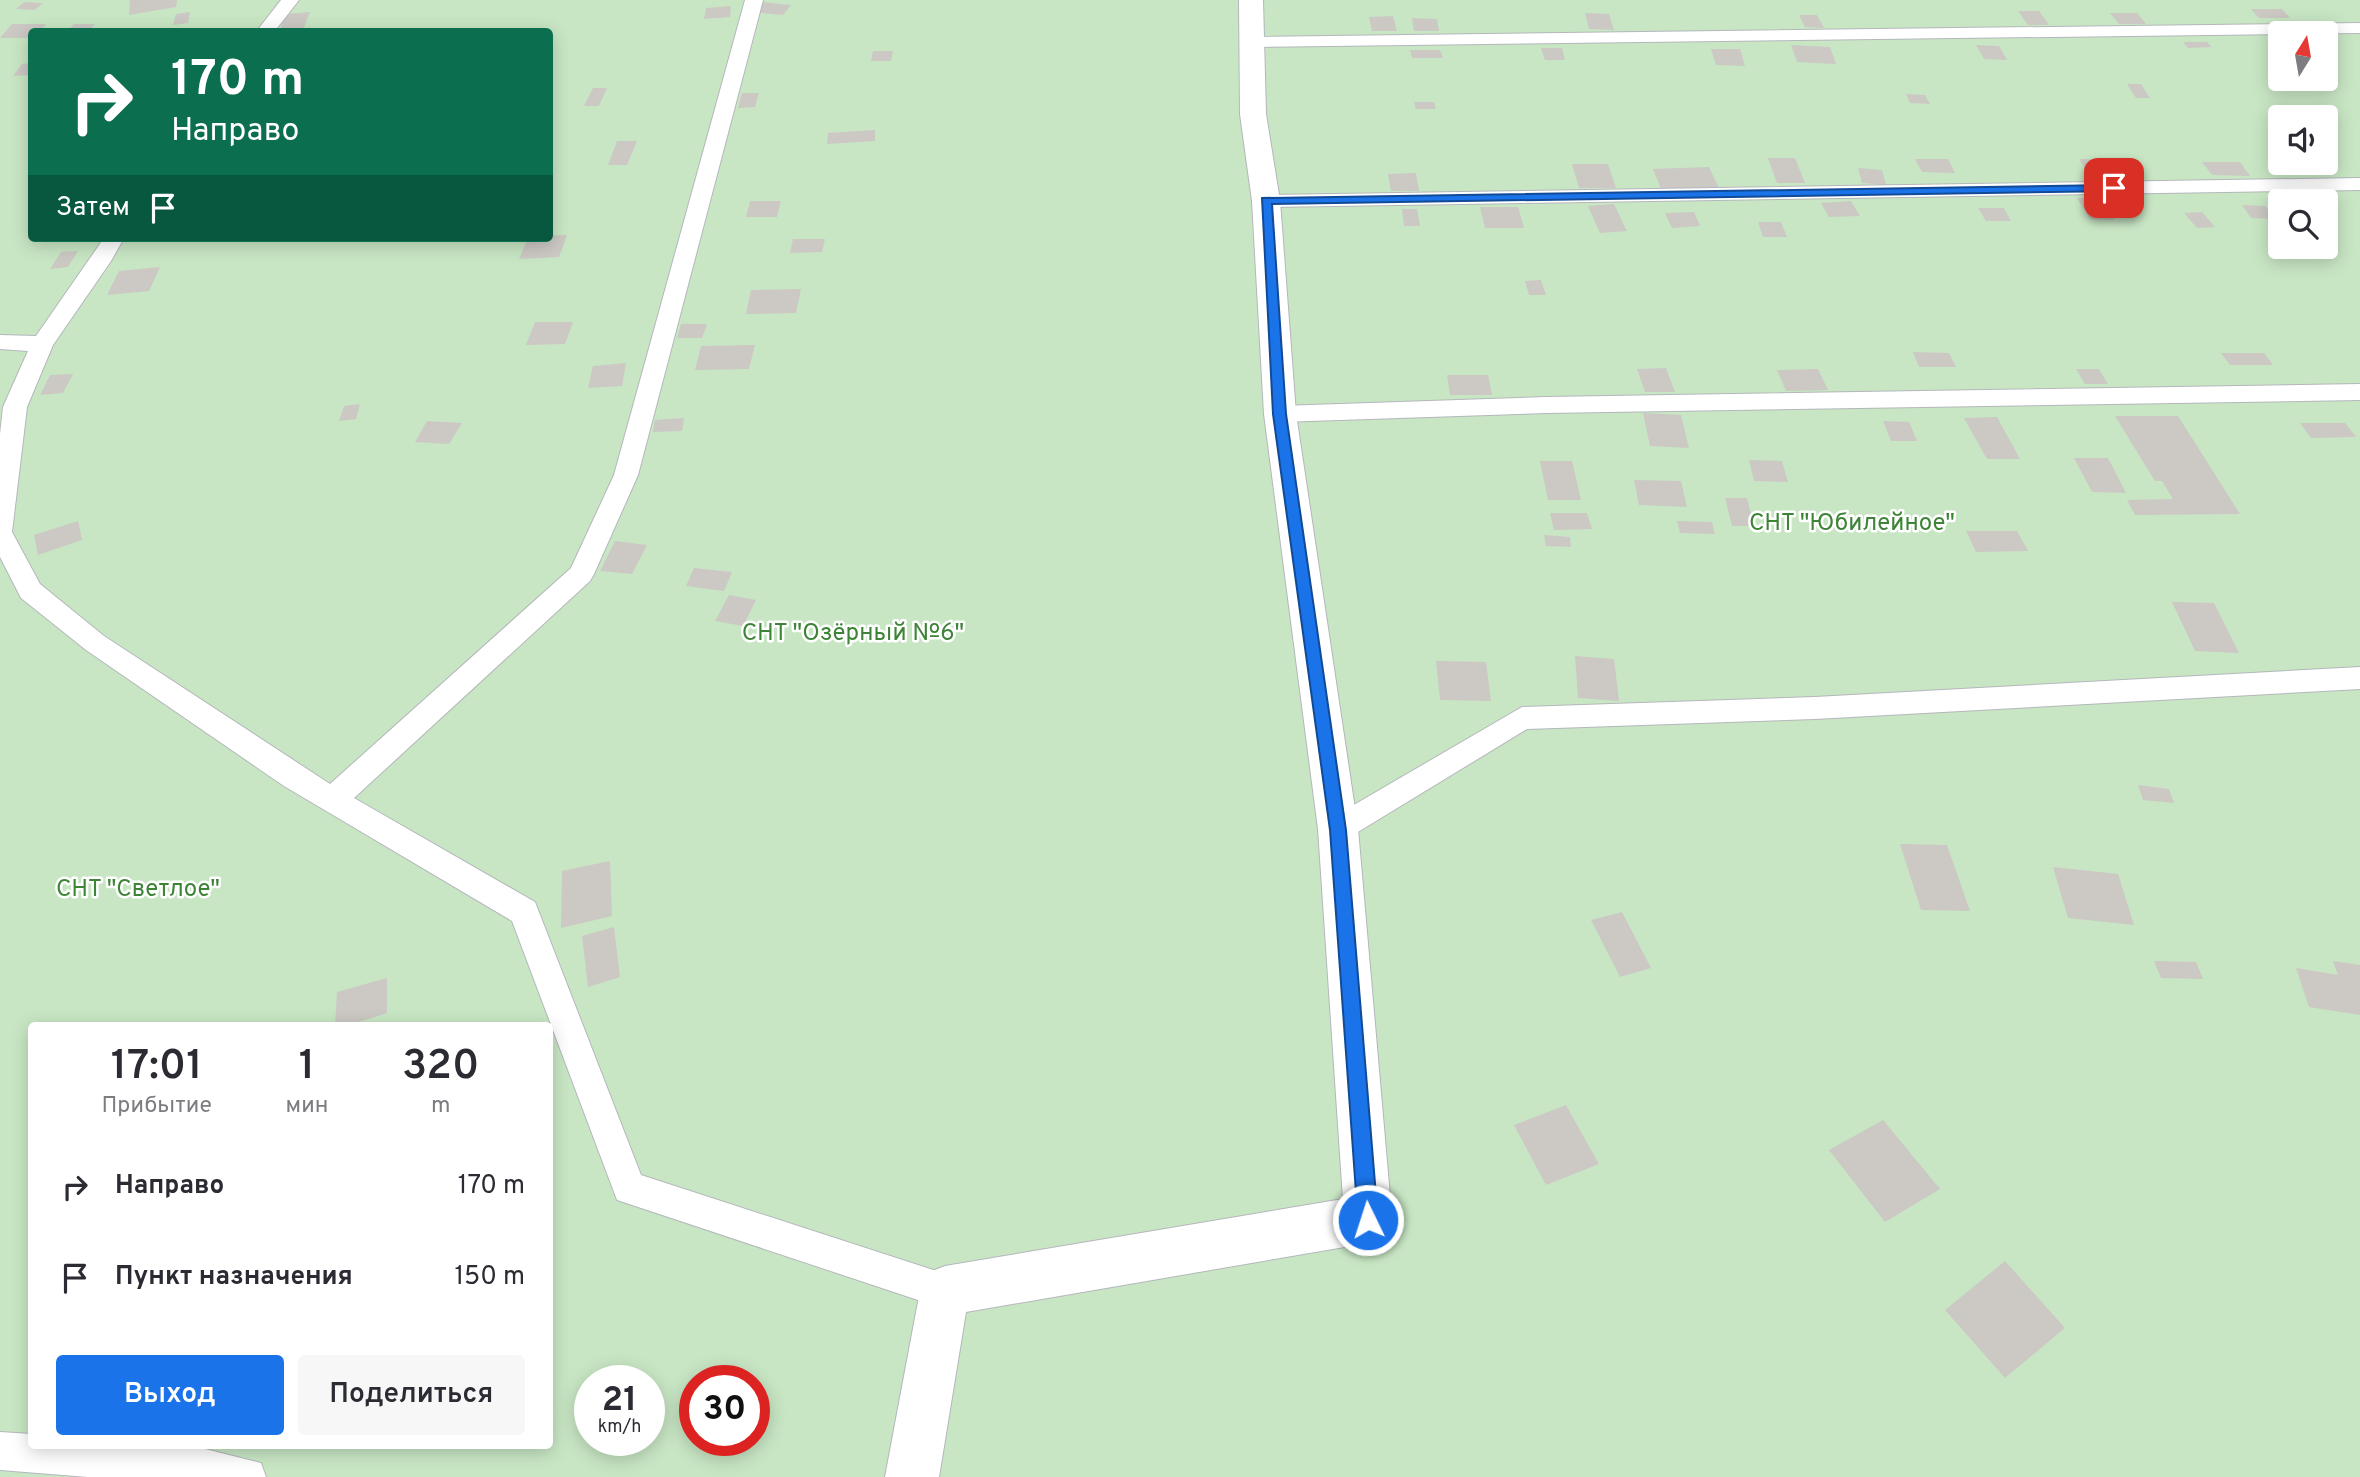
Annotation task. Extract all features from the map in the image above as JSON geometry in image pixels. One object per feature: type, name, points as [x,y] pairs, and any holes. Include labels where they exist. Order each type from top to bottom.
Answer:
[{"type":"street","points":[[912,1477],[945,1291],[1368,1220],[1338,830],[1280,414],[1266,201],[1253,114],[1251,0]]},
{"type":"lane","points":[[267,28],[290,0]]},
{"type":"lane","points":[[332,800],[581,574],[626,475],[754,0]]},
{"type":"lane","points":[[1253,42],[2360,28]]},
{"type":"lane","points":[[1266,201],[2360,184]]},
{"type":"lane","points":[[112,242],[43,344],[15,407],[0,532],[30,592],[95,643],[294,778],[524,912],[629,1188],[945,1291]]},
{"type":"lane","points":[[0,342],[43,344]]},
{"type":"lane","points":[[1280,414],[1560,405],[2360,392]]},
{"type":"lane","points":[[1338,830],[1522,718],[1815,708],[2360,678]]},
{"type":"lane","points":[[0,1451],[197,1466],[247,1477]]},
{"type":"green space","points":[[0,0],[2360,0],[2360,1477],[0,1477]]},
{"type":"building","points":[[130,0],[177,0],[176,7],[129,15]]},
{"type":"building","points":[[24,2],[43,3],[35,10],[16,9]]},
{"type":"building","points":[[762,2],[791,5],[783,15],[753,12]]},
{"type":"building","points":[[731,6],[730,17],[704,19],[706,8]]},
{"type":"building","points":[[2251,9],[2282,9],[2290,18],[2259,18]]},
{"type":"building","points":[[2018,11],[2039,11],[2049,25],[2028,25]]},
{"type":"building","points":[[190,12],[188,23],[173,25],[176,14]]},
{"type":"building","points":[[310,12],[304,28],[281,28],[286,14]]},
{"type":"building","points":[[1585,13],[1609,14],[1614,30],[1589,29]]},
{"type":"building","points":[[2110,13],[2137,13],[2146,24],[2119,24]]},
{"type":"building","points":[[1799,15],[1817,15],[1824,28],[1805,27]]},
{"type":"building","points":[[1393,16],[1397,31],[1372,31],[1369,17]]},
{"type":"building","points":[[1412,18],[1437,19],[1439,31],[1414,31]]},
{"type":"building","points":[[12,24],[46,24],[42,28],[28,28],[28,38],[0,38]]},
{"type":"building","points":[[74,24],[95,24],[92,28],[70,28]]},
{"type":"building","points":[[2183,42],[2207,42],[2212,47],[2188,48]]},
{"type":"building","points":[[1791,45],[1830,47],[1836,64],[1797,62]]},
{"type":"building","points":[[1976,45],[1999,46],[2007,60],[1984,59]]},
{"type":"building","points":[[1541,48],[1562,48],[1565,60],[1545,60]]},
{"type":"building","points":[[1711,49],[1740,49],[1745,66],[1716,65]]},
{"type":"building","points":[[1410,50],[1440,50],[1443,58],[1412,58]]},
{"type":"building","points":[[873,51],[893,51],[891,61],[871,61]]},
{"type":"building","points":[[28,63],[28,75],[13,76],[22,64]]},
{"type":"building","points":[[2127,84],[2141,84],[2150,98],[2136,98]]},
{"type":"building","points":[[593,88],[607,88],[599,106],[584,106]]},
{"type":"building","points":[[742,93],[759,93],[755,107],[738,108]]},
{"type":"building","points":[[1906,94],[1925,95],[1930,104],[1910,103]]},
{"type":"building","points":[[1414,102],[1434,102],[1436,109],[1416,109]]},
{"type":"building","points":[[875,130],[875,141],[827,144],[828,133]]},
{"type":"building","points":[[617,141],[637,141],[627,165],[608,165]]},
{"type":"building","points":[[1768,158],[1795,158],[1805,183],[1777,183]]},
{"type":"building","points":[[1915,159],[1948,159],[1955,173],[1922,172]]},
{"type":"building","points":[[2079,159],[2115,160],[2126,179],[2091,178]]},
{"type":"building","points":[[2202,162],[2240,162],[2250,176],[2212,175]]},
{"type":"building","points":[[1572,164],[1608,164],[1616,188],[1579,188]]},
{"type":"building","points":[[1709,167],[1719,188],[1661,189],[1653,169]]},
{"type":"building","points":[[1858,168],[1882,170],[1886,185],[1862,183]]},
{"type":"building","points":[[1416,173],[1419,191],[1391,191],[1388,174]]},
{"type":"building","points":[[2077,198],[2101,198],[2115,220],[2090,219]]},
{"type":"building","points":[[750,201],[781,201],[777,217],[746,217]]},
{"type":"building","points":[[1851,201],[1860,216],[1829,217],[1821,203]]},
{"type":"building","points":[[1614,204],[1627,231],[1600,233],[1588,206]]},
{"type":"building","points":[[2242,205],[2265,206],[2268,210],[2268,219],[2251,218]]},
{"type":"building","points":[[1480,207],[1518,207],[1524,228],[1485,228]]},
{"type":"building","points":[[1978,208],[2004,208],[2011,221],[1986,221]]},
{"type":"building","points":[[1402,209],[1417,209],[1420,226],[1404,226]]},
{"type":"building","points":[[1694,212],[1700,226],[1672,228],[1665,213]]},
{"type":"building","points":[[2202,212],[2215,227],[2197,228],[2184,213]]},
{"type":"building","points":[[1758,222],[1781,222],[1787,237],[1763,237]]},
{"type":"building","points":[[553,235],[567,235],[559,257],[519,259],[526,242],[553,242]]},
{"type":"building","points":[[793,239],[825,239],[822,252],[790,253]]},
{"type":"building","points":[[78,251],[68,267],[50,269],[61,252]]},
{"type":"building","points":[[160,267],[149,291],[107,295],[119,271]]},
{"type":"building","points":[[1541,280],[1546,295],[1529,295],[1525,281]]},
{"type":"building","points":[[801,289],[796,313],[746,314],[751,290]]},
{"type":"building","points":[[535,322],[573,322],[565,344],[526,345]]},
{"type":"building","points":[[681,324],[707,324],[702,338],[677,338]]},
{"type":"building","points":[[755,345],[749,369],[695,370],[701,346]]},
{"type":"building","points":[[1913,352],[1949,353],[1956,367],[1919,367]]},
{"type":"building","points":[[2221,353],[2264,353],[2273,365],[2230,365]]},
{"type":"building","points":[[626,363],[622,386],[588,388],[593,366]]},
{"type":"building","points":[[1666,368],[1675,392],[1645,392],[1637,369]]},
{"type":"building","points":[[1818,369],[1828,390],[1786,391],[1777,370]]},
{"type":"building","points":[[2076,369],[2099,369],[2108,384],[2085,384]]},
{"type":"building","points":[[73,374],[63,393],[40,395],[50,375]]},
{"type":"building","points":[[1447,375],[1488,375],[1492,395],[1450,395]]},
{"type":"building","points":[[360,404],[356,419],[339,421],[344,406]]},
{"type":"building","points":[[1643,413],[1681,415],[1689,448],[1650,446]]},
{"type":"building","points":[[2115,416],[2178,416],[2240,514],[2135,515],[2127,500],[2173,499],[2162,481],[2155,481]]},
{"type":"building","points":[[1997,417],[2020,459],[1987,459],[1964,418]]},
{"type":"building","points":[[684,418],[682,431],[653,432],[655,420]]},
{"type":"building","points":[[427,421],[462,423],[449,444],[415,442]]},
{"type":"building","points":[[1883,421],[1909,422],[1917,441],[1891,441]]},
{"type":"building","points":[[2300,423],[2345,423],[2356,437],[2311,438]]},
{"type":"building","points":[[2074,458],[2108,458],[2126,493],[2092,492]]},
{"type":"building","points":[[1749,460],[1782,461],[1788,482],[1754,481]]},
{"type":"building","points":[[1540,461],[1572,461],[1581,500],[1548,500]]},
{"type":"building","points":[[1634,480],[1681,481],[1687,507],[1639,505]]},
{"type":"building","points":[[1725,498],[1747,498],[1754,526],[1732,526]]},
{"type":"building","points":[[1550,513],[1587,513],[1592,529],[1554,530]]},
{"type":"building","points":[[78,521],[82,540],[38,555],[34,535]]},
{"type":"building","points":[[1677,521],[1712,522],[1715,534],[1680,533]]},
{"type":"building","points":[[1966,531],[2017,531],[2028,551],[1976,552]]},
{"type":"building","points":[[1544,535],[1570,537],[1571,547],[1546,546]]},
{"type":"building","points":[[615,541],[647,545],[632,574],[600,571]]},
{"type":"building","points":[[694,568],[732,572],[724,591],[686,586]]},
{"type":"building","points":[[729,595],[756,600],[743,626],[715,621]]},
{"type":"building","points":[[2172,602],[2214,603],[2239,653],[2195,651]]},
{"type":"building","points":[[1575,656],[1614,659],[1619,701],[1578,698]]},
{"type":"building","points":[[1436,661],[1486,662],[1491,701],[1440,700]]},
{"type":"building","points":[[2138,785],[2169,789],[2174,803],[2143,800]]},
{"type":"building","points":[[1900,844],[1947,845],[1970,911],[1921,910]]},
{"type":"building","points":[[610,861],[612,916],[561,928],[562,871]]},
{"type":"building","points":[[2053,867],[2118,874],[2134,925],[2068,918]]},
{"type":"building","points":[[1622,912],[1651,968],[1620,977],[1591,920]]},
{"type":"building","points":[[614,927],[620,977],[588,987],[582,936]]},
{"type":"building","points":[[2154,961],[2196,962],[2203,979],[2161,978]]},
{"type":"building","points":[[2333,961],[2360,965],[2360,1015],[2309,1007],[2296,968],[2338,975]]},
{"type":"building","points":[[387,978],[387,1013],[359,1022],[335,1022],[337,992]]},
{"type":"building","points":[[1566,1105],[1599,1164],[1546,1185],[1514,1125]]},
{"type":"building","points":[[1883,1120],[1940,1189],[1885,1222],[1829,1150]]},
{"type":"building","points":[[2005,1261],[2065,1328],[2005,1378],[1945,1310]]},
{"type":"route","points":[[1368,1220],[1338,830],[1280,414],[1266,201],[2114,188]]},
{"type":"park label","name":"СНТ \"Юбилейное\"","points":[[1852,522]]},
{"type":"park label","name":"СНТ \"Озёрный №6\"","points":[[853,632]]},
{"type":"park label","name":"СНТ \"Светлое\"","points":[[138,888]]}]
